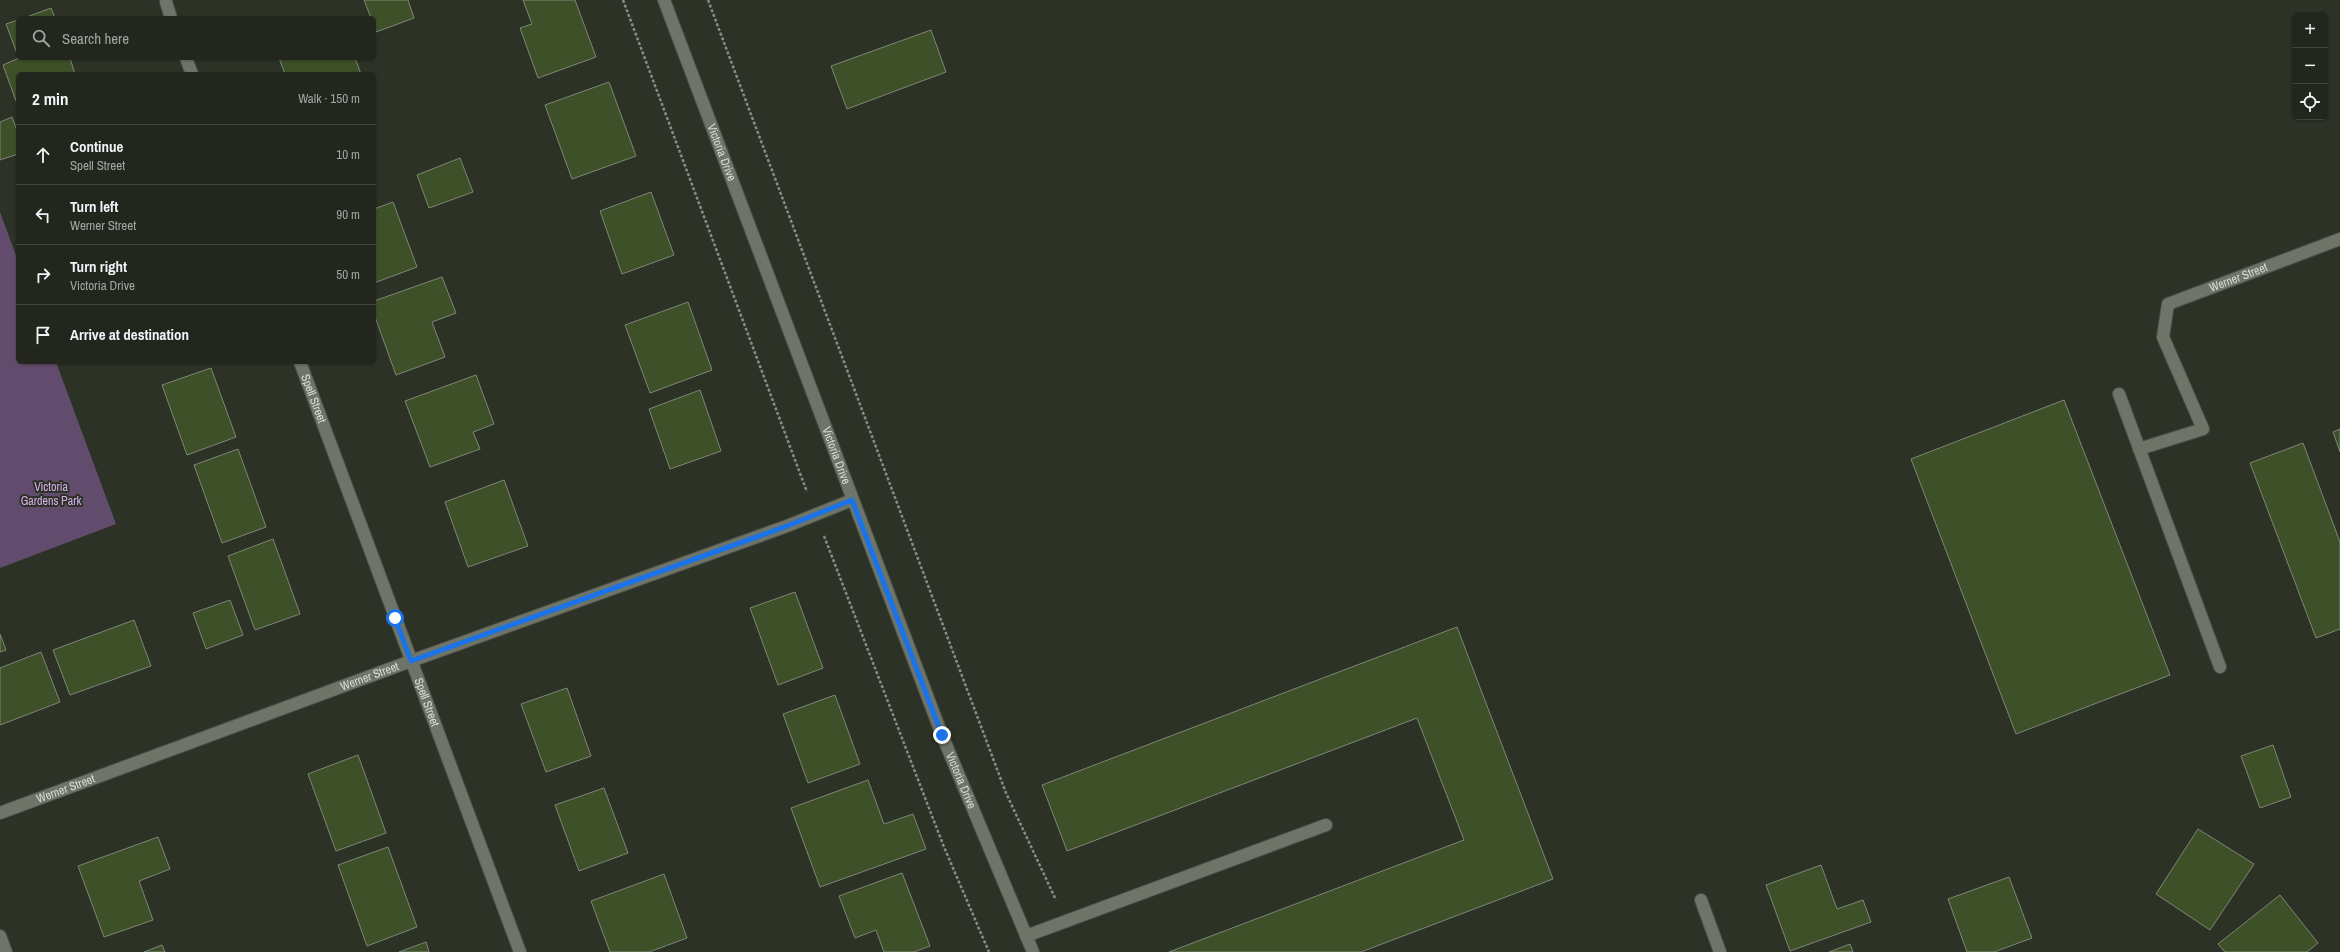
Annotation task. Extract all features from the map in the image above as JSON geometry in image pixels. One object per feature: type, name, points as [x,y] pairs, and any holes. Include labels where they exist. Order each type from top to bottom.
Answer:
[{"type":"street","name":"Victoria Drive","points":[[664,0],[942,735],[1033,952]]},
{"type":"street","points":[[166,2],[170,16]]},
{"type":"street","points":[[187,60],[191,72]]},
{"type":"street","name":"Werner Street","points":[[2139,449],[2203,429],[2164,337],[2168,304],[2340,239]]},
{"type":"street","name":"Spell Street","points":[[301,364],[520,952]]},
{"type":"street","points":[[2119,394],[2220,667]]},
{"type":"street","name":"Werner Street","points":[[0,813],[852,500]]},
{"type":"street","points":[[1026,936],[1326,824]]},
{"type":"street","points":[[1701,900],[1720,952]]},
{"type":"street","points":[[0,936],[6,952]]},
{"type":"path","points":[[623,0],[815,514],[944,847],[989,952]]},
{"type":"path","points":[[708,0],[1006,792],[1066,921]]},
{"type":"green space","name":"Victoria Gardens Park","points":[[0,212],[16,256],[16,364],[57,364],[116,524],[0,568]]},
{"type":"building","points":[[364,0],[408,0],[414,18],[376,32],[376,16],[370,16]]},
{"type":"building","points":[[523,0],[575,0],[596,57],[538,78],[520,28],[532,24]]},
{"type":"building","points":[[51,8],[54,16],[29,16]]},
{"type":"building","points":[[16,21],[16,51],[6,24]]},
{"type":"building","points":[[931,30],[946,72],[847,109],[831,66]]},
{"type":"building","points":[[16,59],[71,60],[74,72],[16,72],[16,101],[3,65]]},
{"type":"building","points":[[280,60],[356,60],[360,72],[284,72]]},
{"type":"building","points":[[609,82],[636,156],[572,179],[545,105]]},
{"type":"building","points":[[12,117],[16,128],[16,155],[0,160],[0,122]]},
{"type":"building","points":[[460,158],[473,192],[429,208],[417,175]]},
{"type":"building","points":[[651,192],[674,255],[622,274],[600,211]]},
{"type":"building","points":[[393,202],[417,267],[376,282],[376,208]]},
{"type":"building","points":[[442,277],[456,313],[432,322],[445,357],[396,375],[376,320],[376,300]]},
{"type":"building","points":[[688,302],[712,370],[650,393],[625,325]]},
{"type":"building","points":[[211,368],[236,437],[187,455],[162,385]]},
{"type":"building","points":[[476,375],[494,424],[473,432],[480,449],[430,467],[405,401]]},
{"type":"building","points":[[700,390],[721,451],[670,469],[649,409]]},
{"type":"building","points":[[2064,400],[2170,675],[2016,734],[1911,459]]},
{"type":"building","points":[[2340,429],[2340,452],[2333,432]]},
{"type":"building","points":[[2303,443],[2340,542],[2340,629],[2316,638],[2250,463]]},
{"type":"building","points":[[238,449],[266,527],[222,543],[194,465]]},
{"type":"building","points":[[504,480],[528,546],[468,567],[445,502]]},
{"type":"building","points":[[273,539],[300,614],[255,630],[228,556]]},
{"type":"building","points":[[795,592],[823,668],[778,685],[750,608]]},
{"type":"building","points":[[230,600],[243,635],[206,649],[193,613]]},
{"type":"building","points":[[134,620],[151,666],[70,695],[53,650]]},
{"type":"building","points":[[1457,627],[1553,879],[1361,952],[1169,952],[1464,840],[1417,718],[1067,851],[1042,785]]},
{"type":"building","points":[[0,634],[6,650],[0,652]]},
{"type":"building","points":[[41,652],[60,702],[0,725],[0,668]]},
{"type":"building","points":[[567,688],[591,756],[546,772],[521,704]]},
{"type":"building","points":[[835,695],[860,764],[808,783],[783,714]]},
{"type":"building","points":[[2273,745],[2291,797],[2260,808],[2241,756]]},
{"type":"building","points":[[358,755],[386,833],[336,851],[308,774]]},
{"type":"building","points":[[868,780],[884,824],[913,814],[926,849],[820,887],[791,808]]},
{"type":"building","points":[[604,788],[628,853],[579,871],[555,805]]},
{"type":"building","points":[[2198,829],[2254,864],[2210,930],[2156,894]]},
{"type":"building","points":[[158,837],[170,869],[139,881],[153,920],[104,937],[78,866]]},
{"type":"building","points":[[388,847],[417,927],[367,946],[338,865]]},
{"type":"building","points":[[1821,865],[1837,909],[1863,900],[1871,922],[1790,951],[1766,885]]},
{"type":"building","points":[[902,873],[930,946],[914,952],[884,952],[876,930],[855,938],[839,896]]},
{"type":"building","points":[[664,874],[687,938],[649,952],[610,952],[591,901]]},
{"type":"building","points":[[2009,877],[2032,938],[1994,952],[1967,952],[1948,899]]},
{"type":"building","points":[[2280,895],[2318,943],[2307,952],[2225,952],[2218,944]]},
{"type":"building","points":[[426,942],[429,952],[399,952]]},
{"type":"building","points":[[1850,944],[1853,952],[1829,952]]},
{"type":"building","points":[[162,945],[165,952],[144,952]]},
{"type":"route","points":[[395,618],[411,661],[787,526],[852,500],[942,735]]}]
